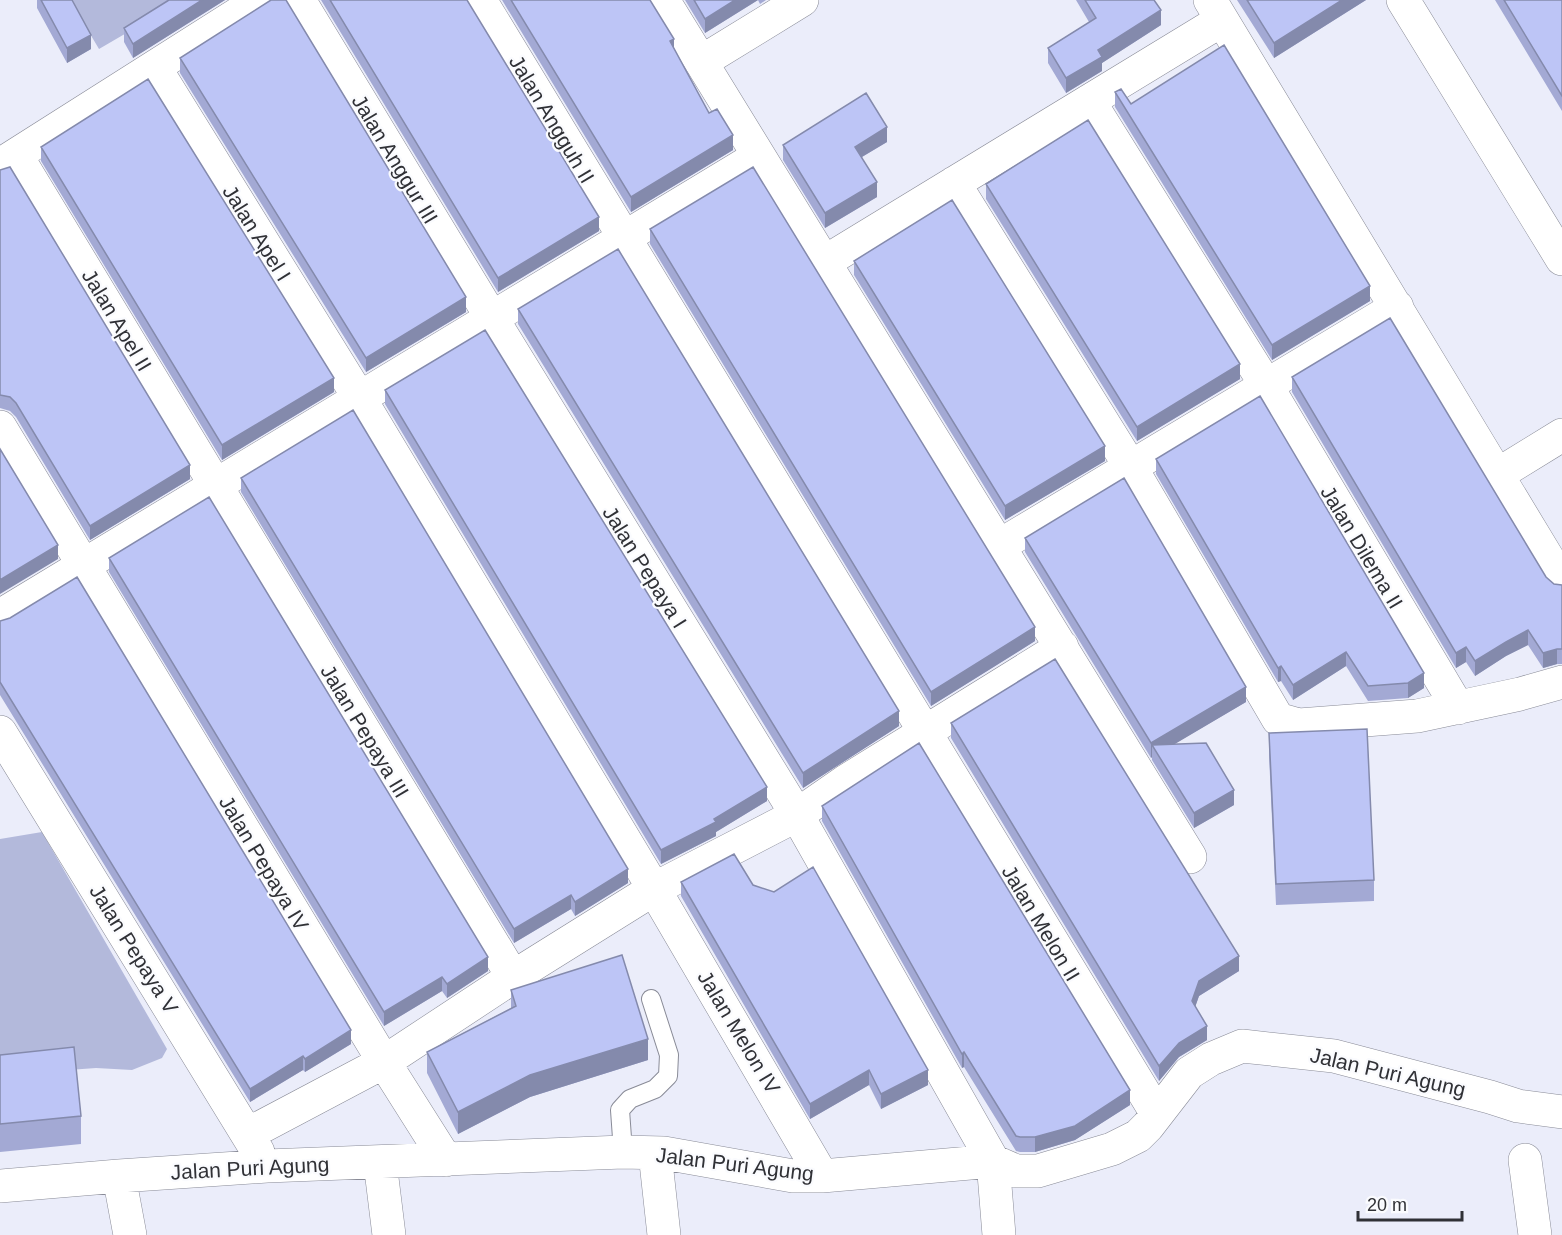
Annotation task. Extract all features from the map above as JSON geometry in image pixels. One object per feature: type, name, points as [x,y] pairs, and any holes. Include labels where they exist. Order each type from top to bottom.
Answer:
[{"type":"street","points":[[8,160],[260,0]]},
{"type":"street","name":"Jalan Anggur III","points":[[299,0],[492,319]]},
{"type":"street","name":"Jalan Angguh II","points":[[480,0],[926,732]]},
{"type":"street","points":[[663,0],[1190,857]]},
{"type":"street","points":[[701,62],[802,0]]},
{"type":"street","points":[[1403,0],[1562,259]]},
{"type":"street","points":[[823,263],[1089,101],[1216,10],[1562,582]]},
{"type":"street","name":"Jalan Apel I","points":[[155,68],[360,399],[654,889]]},
{"type":"street","name":"Jalan Dilema II","points":[[1089,101],[1266,385],[1458,708]]},
{"type":"street","points":[[0,616],[759,156]]},
{"type":"street","name":"Jalan Apel II","points":[[8,160],[217,486]]},
{"type":"street","points":[[954,183],[1130,466],[1278,719],[1299,725],[1417,716],[1562,682]]},
{"type":"street","points":[[999,546],[1397,307]]},
{"type":"street","name":"Jalan Pepaya I","points":[[492,319],[797,815],[993,1161]]},
{"type":"street","name":"Jalan Pepaya IV","points":[[0,427],[384,1062],[446,1160]]},
{"type":"street","points":[[1497,475],[1562,435]]},
{"type":"street","name":"Jalan Pepaya III","points":[[217,486],[513,977]]},
{"type":"street","points":[[248,1134],[384,1062],[513,977],[654,889],[797,815],[846,781],[1062,647]]},
{"type":"street","name":"Jalan Pepaya V","points":[[0,732],[267,1166]]},
{"type":"street","name":"Jalan Melon II","points":[[926,732],[1157,1114]]},
{"type":"street","name":"Jalan Melon IV","points":[[654,889],[822,1176]]},
{"type":"street","name":"Jalan Puri Agung","points":[[0,1186],[267,1166],[639,1152],[664,1153],[792,1176],[822,1176],[993,1161],[1016,1171],[1038,1171],[1094,1155],[1138,1136],[1189,1073],[1211,1059],[1242,1046],[1334,1056],[1490,1096],[1518,1106],[1562,1112]]},
{"type":"street","points":[[639,1152],[664,1235]]},
{"type":"street","points":[[993,1161],[999,1235]]},
{"type":"street","points":[[1525,1161],[1535,1235]]},
{"type":"street","points":[[380,1162],[388,1235]]},
{"type":"street","points":[[119,1176],[130,1235]]},
{"type":"lane","points":[[639,1152],[620,1110],[630,1099],[655,1089],[668,1076],[669,1055],[651,999]]},
{"type":"shaded area","points":[[70,0],[183,0],[99,49]]},
{"type":"shaded area","points":[[42,832],[167,1049],[162,1058],[132,1070],[96,1068],[0,1075],[0,839]]},
{"type":"building","points":[[41,0],[72,0],[91,35],[67,48]]},
{"type":"building","points":[[169,0],[202,0],[133,44],[124,28]]},
{"type":"building","points":[[271,0],[286,0],[466,297],[366,358],[180,58]]},
{"type":"building","points":[[330,0],[467,0],[599,217],[498,278]]},
{"type":"building","points":[[511,0],[650,0],[674,39],[670,41],[709,113],[717,109],[733,135],[631,197]]},
{"type":"building","points":[[694,0],[735,0],[705,19]]},
{"type":"building","points":[[1085,0],[1154,0],[1161,10],[1098,50],[1102,57],[1066,78],[1048,48],[1096,18]]},
{"type":"building","points":[[1247,0],[1342,0],[1274,43]]},
{"type":"building","points":[[1504,0],[1562,0],[1562,96]]},
{"type":"building","points":[[1224,45],[1370,286],[1272,345],[1115,92],[1121,89],[1131,104]]},
{"type":"building","points":[[148,79],[334,378],[222,445],[41,147]]},
{"type":"building","points":[[866,93],[887,127],[855,147],[877,182],[825,213],[783,145]]},
{"type":"building","points":[[1088,120],[1240,364],[1137,427],[986,184]]},
{"type":"building","points":[[10,167],[190,465],[90,526],[16,403],[10,397],[0,395],[0,170]]},
{"type":"building","points":[[753,167],[1035,627],[931,692],[650,229]]},
{"type":"building","points":[[952,200],[1105,446],[1005,506],[854,261]]},
{"type":"building","points":[[618,249],[899,711],[803,773],[518,309]]},
{"type":"building","points":[[1390,318],[1546,577],[1554,584],[1562,585],[1562,649],[1543,653],[1528,630],[1475,661],[1466,647],[1456,653],[1292,377]]},
{"type":"building","points":[[485,330],[767,787],[714,819],[716,822],[661,850],[385,390]]},
{"type":"building","points":[[1260,396],[1424,673],[1408,683],[1368,686],[1346,652],[1293,685],[1281,666],[1278,668],[1156,459]]},
{"type":"building","points":[[353,410],[628,869],[575,902],[571,895],[514,929],[241,478]]},
{"type":"building","points":[[0,449],[58,545],[0,580]]},
{"type":"building","points":[[1124,478],[1246,687],[1151,743],[1025,538]]},
{"type":"building","points":[[209,497],[488,957],[447,984],[442,977],[384,1012],[109,558]]},
{"type":"building","points":[[77,577],[351,1030],[305,1059],[303,1056],[250,1089],[0,682],[0,621],[10,618]]},
{"type":"building","points":[[1055,659],[1239,956],[1199,981],[1192,1001],[1207,1026],[1179,1043],[1159,1066],[951,723]]},
{"type":"building","points":[[1367,729],[1374,880],[1276,884],[1269,733]]},
{"type":"building","points":[[919,743],[1130,1090],[1075,1126],[1035,1137],[1016,1136],[964,1052],[962,1054],[822,806]]},
{"type":"building","points":[[1206,743],[1234,790],[1194,813],[1152,745]]},
{"type":"building","points":[[734,854],[753,885],[774,892],[813,867],[928,1070],[881,1094],[869,1070],[810,1104],[681,882]]},
{"type":"building","points":[[622,955],[648,1039],[530,1075],[458,1112],[427,1052],[516,1006],[511,990]]},
{"type":"building","points":[[74,1047],[81,1116],[0,1124],[0,1055]]}]
